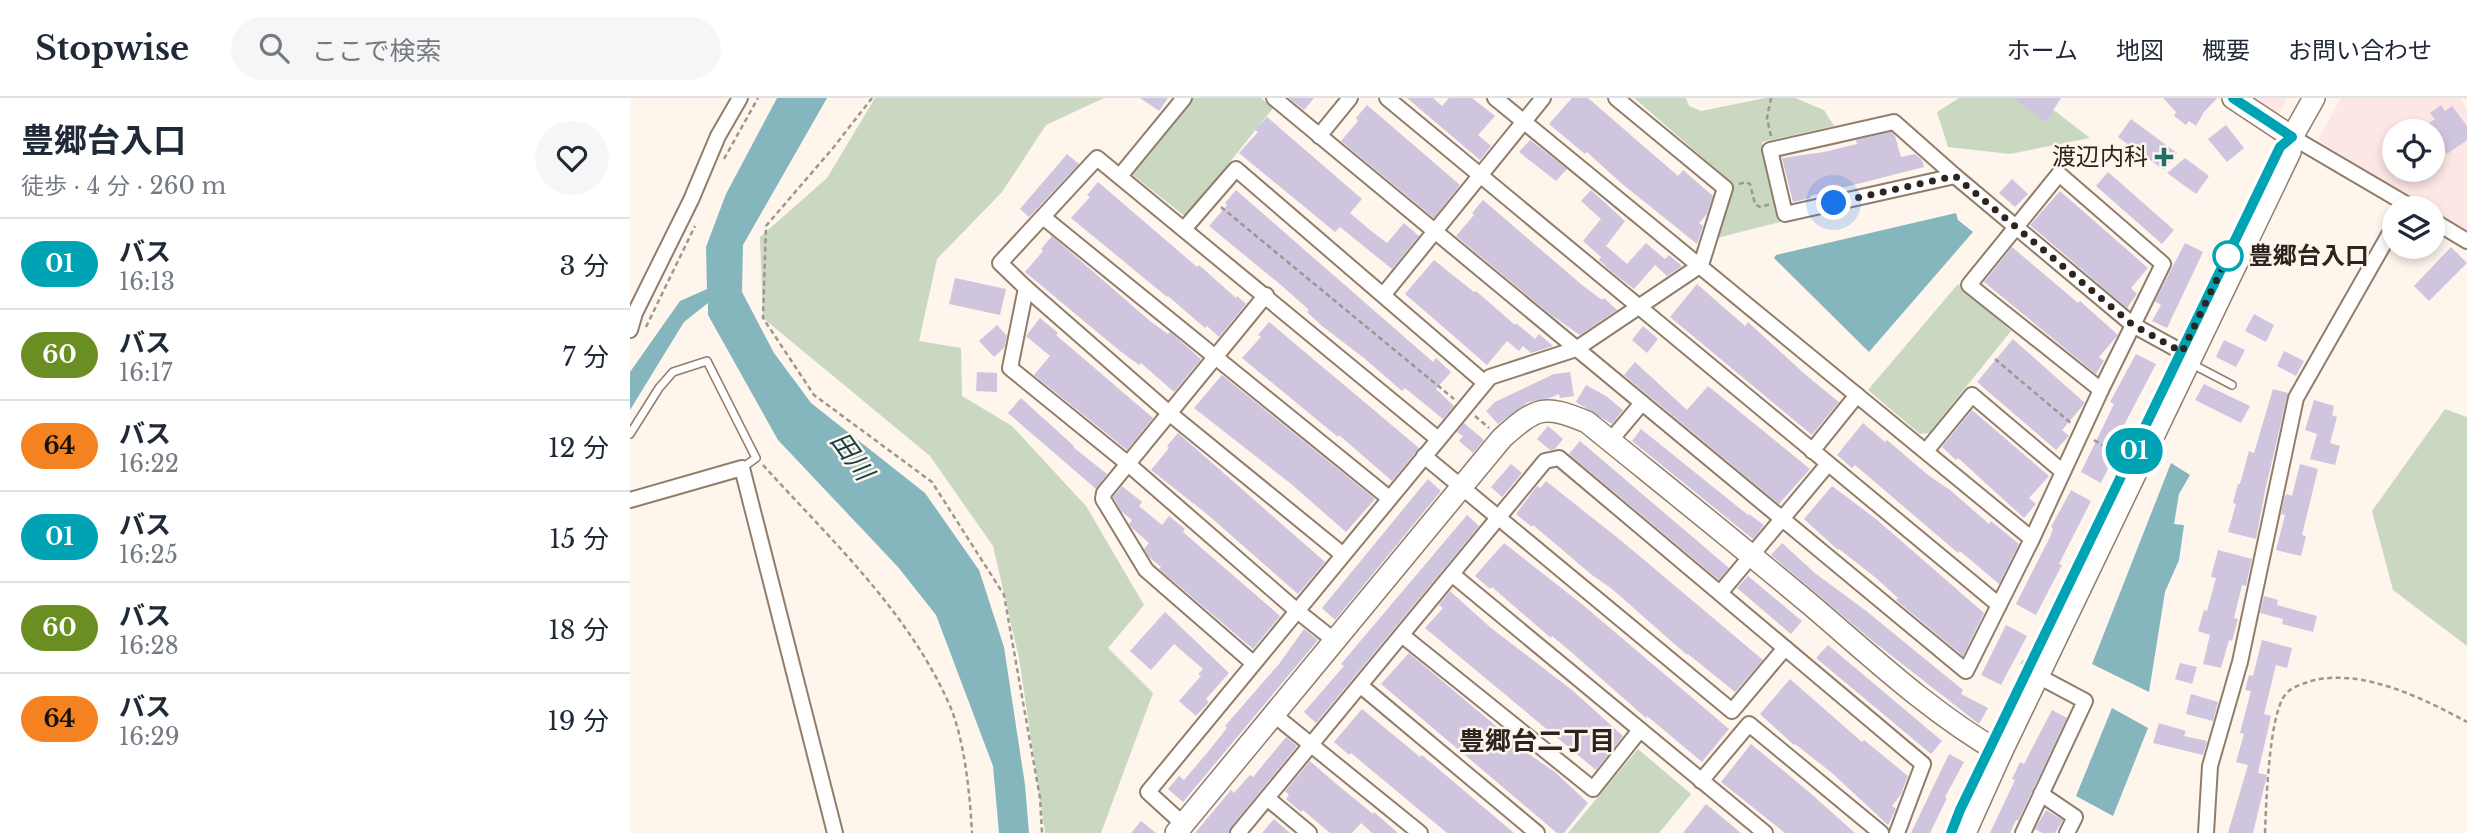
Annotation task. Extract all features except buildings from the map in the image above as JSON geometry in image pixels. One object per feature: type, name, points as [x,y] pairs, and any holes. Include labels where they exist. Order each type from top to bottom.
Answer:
[{"type":"street","points":[[630,330],[635,313],[691,200],[718,136],[740,98]]},
{"type":"street","points":[[1120,176],[1184,98]]},
{"type":"street","points":[[1274,98],[1966,671],[2163,264],[2059,174],[1969,285],[2101,390]]},
{"type":"street","points":[[1319,136],[1350,98]]},
{"type":"street","points":[[1387,98],[1999,605]]},
{"type":"street","points":[[1495,98],[2032,539]]},
{"type":"street","points":[[1384,295],[1543,98]]},
{"type":"street","points":[[1616,98],[1725,188],[1701,265],[1576,349],[1490,377],[1148,792],[1179,828],[1502,438],[1528,415],[1557,410],[1587,422],[1751,555],[1926,703],[1962,730],[1996,750]]},
{"type":"street","points":[[2233,98],[2390,196]]},
{"type":"street","points":[[1951,833],[1996,750],[2185,357],[2280,147],[2292,137],[2314,98]]},
{"type":"street","points":[[1955,176],[1786,214],[1770,150],[1894,122],[2014,228],[2133,325],[2185,357]]},
{"type":"street","points":[[1342,554],[1169,413],[1000,263],[1097,158],[1438,439]]},
{"type":"street","points":[[1184,229],[1236,169],[1485,383]]},
{"type":"street","points":[[1043,217],[1389,498]]},
{"type":"street","points":[[2445,228],[2467,241]]},
{"type":"street","points":[[2206,833],[2210,766],[2240,662],[2296,398],[2382,247]]},
{"type":"street","points":[[1026,288],[1010,368],[1127,463],[1335,641]]},
{"type":"street","points":[[1253,663],[1146,570],[1103,499],[1104,493],[1127,463],[1266,295]]},
{"type":"street","points":[[1812,450],[1857,395]]},
{"type":"street","points":[[1926,452],[1972,395],[2063,472]]},
{"type":"street","points":[[1610,440],[1642,403]]},
{"type":"street","points":[[1423,456],[1732,711],[1785,648]]},
{"type":"street","points":[[1238,833],[1545,461],[1559,458],[1923,764],[1897,833]]},
{"type":"street","points":[[1720,593],[1828,464]]},
{"type":"street","points":[[630,500],[742,468],[835,833]]},
{"type":"street","points":[[1453,575],[1765,833]]},
{"type":"street","points":[[1403,636],[1593,789],[1640,730]]},
{"type":"street","points":[[2023,833],[2085,701],[2034,671]]},
{"type":"street","points":[[1361,686],[1537,833]]},
{"type":"street","points":[[1273,714],[1420,833]]},
{"type":"street","points":[[1701,781],[1749,724],[1881,833]]},
{"type":"street","points":[[1965,833],[1996,750]]},
{"type":"street","points":[[2041,794],[2075,817],[2067,833]]},
{"type":"street","points":[[1267,798],[1309,833]]},
{"type":"lane","points":[[2185,357],[2232,385]]},
{"type":"lane","points":[[630,434],[659,388],[673,372],[707,361],[756,458],[742,468]]},
{"type":"path","points":[[872,98],[766,226],[763,318],[814,395],[932,482],[1004,594],[1040,798],[1042,833]]},
{"type":"path","points":[[1771,98],[1767,118],[1774,149]]},
{"type":"path","points":[[1725,188],[1746,182],[1750,184],[1755,204],[1760,207],[1782,202]]},
{"type":"path","points":[[1211,198],[1502,438]]},
{"type":"path","points":[[1994,359],[2081,432],[2118,455]]},
{"type":"path","points":[[756,458],[889,604],[924,656],[951,708],[964,762],[972,833]]},
{"type":"path","points":[[2265,833],[2276,716],[2284,695],[2293,687],[2331,677],[2349,678],[2393,688],[2467,722]]},
{"type":"shaded area","points":[[2244,98],[2287,98],[2278,115],[2269,108],[2262,113]]},
{"type":"shaded area","points":[[2341,98],[2460,98],[2467,108],[2467,237],[2445,222],[2445,196],[2404,196],[2383,182],[2445,182],[2445,119],[2382,119],[2382,181],[2318,140]]},
{"type":"green space","points":[[875,98],[1104,98],[1046,125],[1002,192],[937,259],[919,341],[961,348],[962,396],[1012,426],[1086,506],[1144,605],[1108,648],[1153,693],[1101,833],[1045,833],[1019,658],[993,546],[930,456],[763,318],[760,237],[827,178]]},
{"type":"green space","points":[[1192,98],[1261,98],[1273,108],[1186,217],[1130,173]]},
{"type":"green space","points":[[1634,98],[1686,98],[1689,106],[1701,111],[1765,98],[1795,98],[1824,110],[1834,126],[1762,142],[1780,222],[1717,238],[1732,183]]},
{"type":"green space","points":[[1959,98],[2038,98],[2090,138],[2010,154],[1948,147],[1937,112]]},
{"type":"green space","points":[[1958,284],[2011,331],[1929,433],[1920,434],[1868,390]]},
{"type":"green space","points":[[2445,409],[2467,417],[2467,646],[2393,590],[2372,511]]},
{"type":"green space","points":[[1638,749],[1691,794],[1659,833],[1568,833]]},
{"type":"water","name":"田川","points":[[777,98],[827,98],[743,245],[742,292],[774,353],[811,403],[925,493],[979,570],[1004,647],[1025,785],[1029,833],[999,833],[993,766],[936,615],[898,567],[778,440],[708,315],[708,303],[684,322],[630,410],[630,372],[680,301],[707,289],[706,247],[726,194]]},
{"type":"water","points":[[1956,213],[1958,220],[1973,232],[1869,352],[1774,258],[1776,255]]},
{"type":"water","points":[[2171,463],[2190,475],[2179,494],[2174,524],[2184,525],[2179,560],[2165,592],[2149,692],[2092,664]]},
{"type":"water","points":[[2112,708],[2148,728],[2113,816],[2076,796]]},
{"type":"bus line","name":"01","points":[[1951,833],[2280,147],[2292,137],[2233,98]]},
{"type":"place","name":"渡辺内科","points":[[2164,157]]},
{"type":"place","name":"豊郷台入口","points":[[2228,256]]},
{"type":"district","name":"豊郷台二丁目","points":[[1537,741]]},
{"type":"route","points":[[1834,203],[1955,176],[2133,325],[2182,352],[2228,256]]}]
